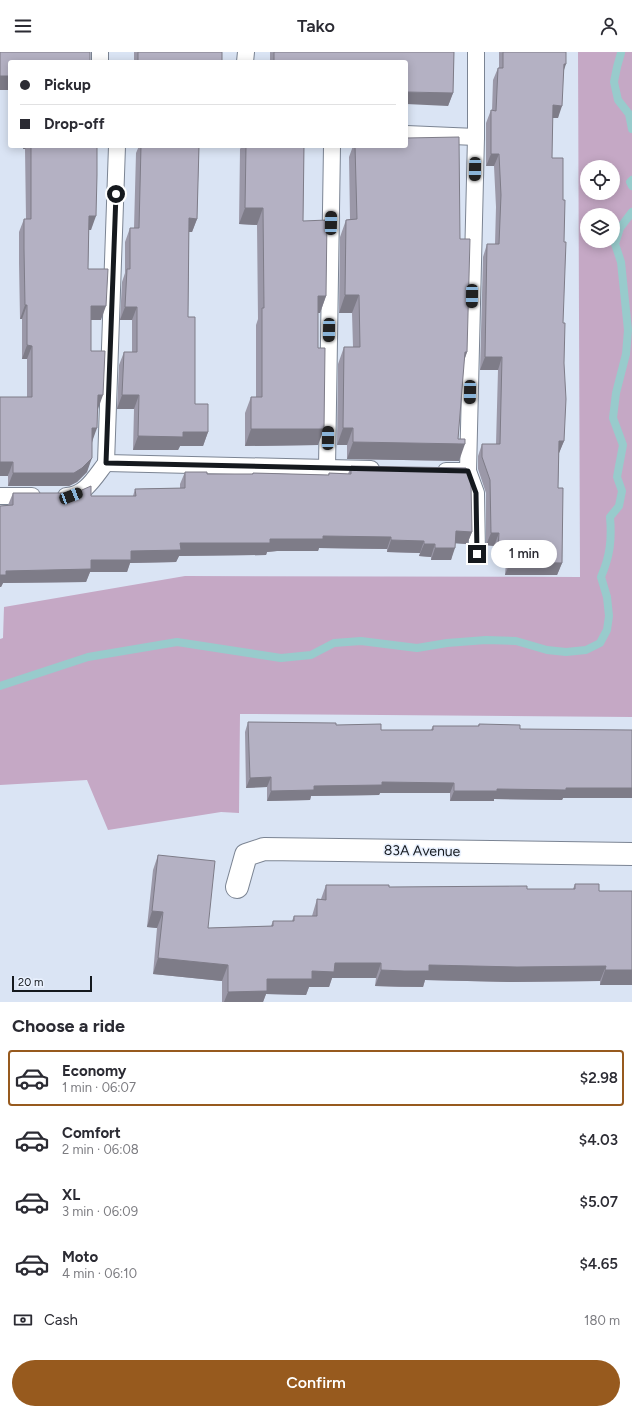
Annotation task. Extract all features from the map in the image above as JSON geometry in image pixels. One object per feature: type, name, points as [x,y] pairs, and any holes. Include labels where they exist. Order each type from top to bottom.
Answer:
[{"type":"street","name":"83A Avenue","points":[[237,886],[246,855],[264,849],[632,854]]},
{"type":"lane","points":[[476,53],[476,137],[468,471],[476,493],[477,554]]},
{"type":"lane","points":[[408,134],[476,137]]},
{"type":"lane","points":[[0,496],[71,496],[81,492],[88,486],[106,463],[117,148]]},
{"type":"lane","points":[[328,468],[332,148]]},
{"type":"lane","points":[[106,463],[382,469]]},
{"type":"lane","points":[[429,470],[468,471]]},
{"type":"shaded area","points":[[578,52],[632,52],[632,717],[240,714],[239,813],[221,812],[108,830],[87,780],[0,785],[0,639],[3,638],[4,607],[185,576],[580,577]]},
{"type":"building","points":[[0,52],[90,52],[90,60],[8,60],[8,76],[0,76]]},
{"type":"building","points":[[138,52],[222,52],[222,60],[138,60]]},
{"type":"building","points":[[274,52],[454,52],[453,93],[408,92],[408,60],[274,60]]},
{"type":"building","points":[[503,52],[566,52],[562,106],[553,105],[552,158],[563,158],[563,200],[565,200],[564,242],[566,242],[563,323],[565,323],[564,363],[566,399],[564,441],[559,441],[558,488],[563,488],[562,563],[510,562],[510,550],[498,550],[499,533],[491,533],[490,480],[482,457],[482,444],[500,444],[502,357],[485,357],[487,244],[499,244],[501,195],[499,154],[491,154],[491,110],[496,111],[498,68],[503,68]]},
{"type":"building","points":[[459,137],[460,239],[470,239],[467,352],[465,352],[458,439],[465,439],[465,444],[353,442],[353,428],[343,428],[344,347],[360,347],[359,295],[345,295],[346,220],[357,219],[355,148],[408,148],[408,138]]},
{"type":"building","points":[[31,148],[97,148],[96,216],[89,216],[88,269],[108,269],[106,306],[91,306],[91,351],[105,351],[103,395],[98,395],[97,428],[92,428],[92,458],[82,468],[74,473],[13,473],[13,462],[0,462],[0,397],[32,397],[32,346],[27,345],[27,305],[25,305],[24,249],[24,219],[31,219]]},
{"type":"building","points":[[141,148],[199,148],[197,219],[189,218],[188,317],[195,317],[195,404],[208,404],[208,432],[183,432],[183,437],[138,436],[139,395],[122,395],[124,352],[137,352],[137,307],[125,307],[127,269],[130,269],[130,228],[139,228]]},
{"type":"building","points":[[246,148],[304,148],[303,221],[327,220],[326,296],[318,296],[318,348],[325,348],[324,429],[251,429],[251,397],[262,397],[262,308],[264,308],[263,208],[245,208]]},
{"type":"building","points":[[351,466],[466,468],[471,483],[472,532],[456,531],[455,548],[435,548],[435,544],[424,544],[424,541],[391,540],[391,537],[323,536],[323,539],[270,539],[270,543],[180,543],[181,550],[131,551],[131,560],[91,560],[91,569],[6,571],[6,575],[0,575],[0,506],[13,505],[13,493],[75,493],[91,486],[91,496],[136,496],[135,489],[185,488],[185,472],[207,472],[207,474],[253,473],[329,475],[329,473],[351,474]]},
{"type":"building","points":[[248,722],[336,723],[336,725],[381,724],[381,730],[433,730],[433,726],[479,726],[479,724],[520,725],[520,729],[632,730],[632,788],[566,788],[566,790],[497,789],[497,791],[454,791],[454,783],[382,782],[382,785],[314,786],[314,790],[271,791],[271,777],[250,778]]},
{"type":"building","points":[[158,855],[215,861],[208,928],[273,926],[273,921],[294,921],[294,916],[317,916],[317,899],[326,900],[326,885],[389,885],[389,887],[527,886],[527,889],[575,889],[575,884],[599,884],[599,891],[632,891],[632,970],[605,970],[606,966],[517,967],[429,965],[429,971],[404,971],[381,970],[381,963],[335,963],[334,972],[312,971],[312,979],[267,979],[267,991],[228,992],[228,965],[158,958],[163,912],[152,911]]},
{"type":"waterway","points":[[621,53],[614,82],[618,100],[629,114],[632,129]]},
{"type":"waterway","points":[[632,180],[630,182],[632,186]]},
{"type":"waterway","points":[[0,686],[88,657],[177,642],[281,658],[311,655],[334,643],[361,641],[417,648],[447,643],[486,640],[516,641],[547,650],[566,652],[586,650],[600,643],[607,630],[609,616],[607,597],[601,577],[610,548],[610,517],[619,506],[622,491],[617,477],[623,445],[613,418],[616,393],[626,354],[628,330],[621,262],[615,244],[620,228],[632,212]]},
{"type":"route","points":[[116,194],[106,463],[468,471],[476,493],[477,554]]}]
